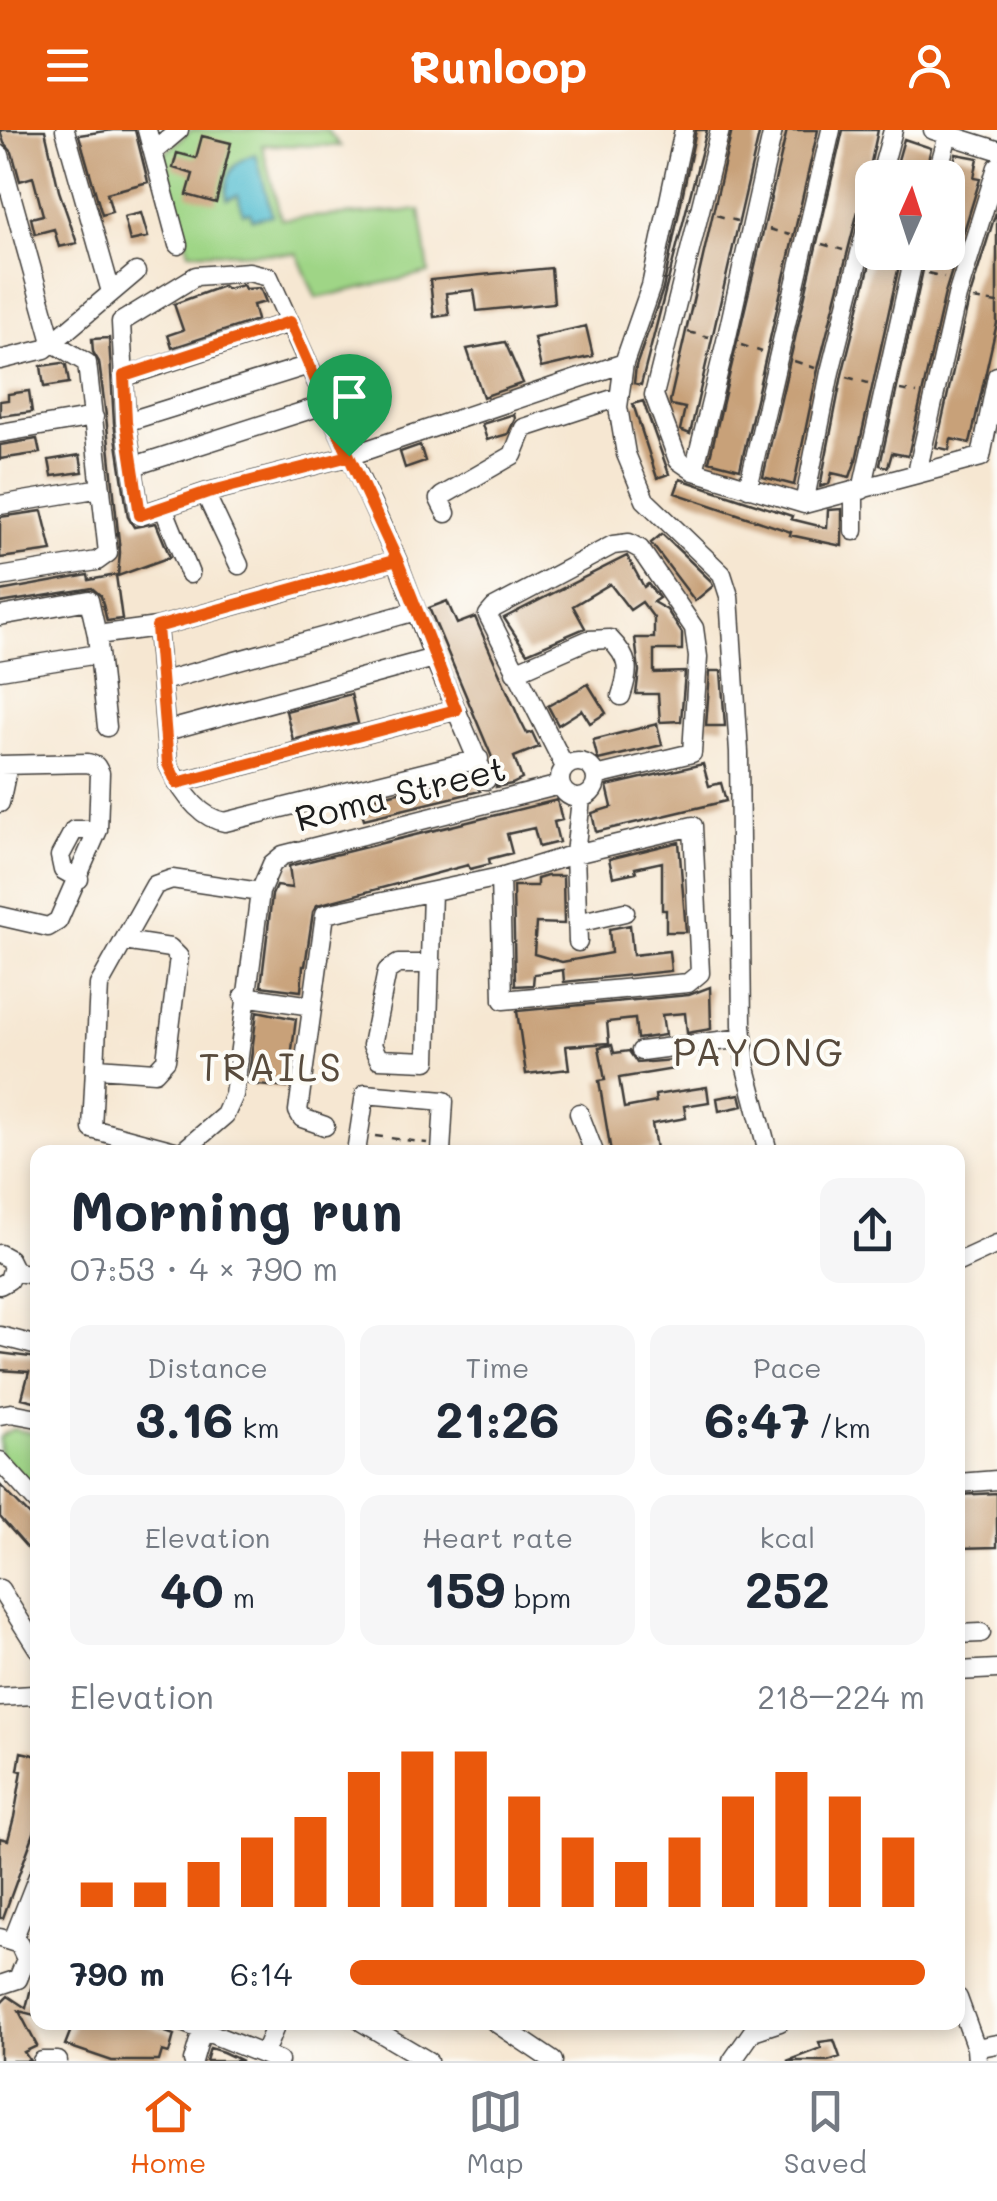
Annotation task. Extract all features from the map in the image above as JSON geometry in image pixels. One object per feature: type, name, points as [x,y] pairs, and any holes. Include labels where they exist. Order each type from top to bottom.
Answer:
[{"type":"street","points":[[65,130],[111,292]]},
{"type":"street","points":[[147,130],[178,246]]},
{"type":"street","points":[[153,152],[179,130]]},
{"type":"street","points":[[684,130],[651,286],[624,363],[618,407],[626,454],[645,500],[722,574],[729,596],[739,752],[743,1038],[746,1068],[766,1145]]},
{"type":"street","points":[[720,130],[654,395],[678,460],[694,471],[804,504],[858,491],[981,457],[997,376]]},
{"type":"street","points":[[694,471],[773,130]]},
{"type":"street","points":[[748,488],[831,130]]},
{"type":"street","points":[[885,160],[893,130]]},
{"type":"street","points":[[938,160],[941,132],[997,150]]},
{"type":"street","points":[[0,155],[52,342],[86,363],[108,552],[97,561],[0,578]]},
{"type":"street","points":[[918,473],[957,296],[997,167]]},
{"type":"street","points":[[804,504],[830,372],[856,270]]},
{"type":"street","points":[[854,531],[858,491],[886,388],[911,270]]},
{"type":"street","points":[[0,360],[36,353],[136,272]]},
{"type":"street","points":[[486,780],[397,560],[349,456],[328,404],[269,277],[249,272],[196,276],[121,322],[126,422],[140,515],[205,493],[349,456],[624,363]]},
{"type":"street","points":[[124,376],[290,322]]},
{"type":"street","points":[[126,422],[309,365]]},
{"type":"street","points":[[446,513],[442,496],[512,456],[520,435],[531,423],[619,397]]},
{"type":"street","points":[[134,466],[328,404]]},
{"type":"street","points":[[0,432],[94,417]]},
{"type":"street","points":[[0,505],[101,488]]},
{"type":"street","points":[[205,493],[239,565]]},
{"type":"street","points":[[163,507],[190,574]]},
{"type":"street","points":[[629,542],[640,549],[694,628],[698,658],[692,752],[596,776],[592,793],[570,797],[488,615],[494,608],[613,546],[629,542]]},
{"type":"street","points":[[0,670],[397,560]]},
{"type":"street","points":[[0,616],[89,600],[107,727]]},
{"type":"street","points":[[162,681],[416,610]]},
{"type":"street","points":[[157,627],[168,764],[177,783],[208,817],[225,822],[479,759]]},
{"type":"street","points":[[515,672],[588,640],[610,639],[624,652],[628,666],[621,696]]},
{"type":"street","points":[[166,731],[434,658]]},
{"type":"street","points":[[177,783],[456,710]]},
{"type":"street","points":[[563,776],[583,763],[596,776]]},
{"type":"street","points":[[0,803],[4,765],[92,764],[100,773],[98,830],[58,921],[48,928],[0,916]]},
{"type":"street","name":"Roma Street","points":[[188,1145],[225,1114],[234,1095],[260,892],[272,864],[284,855],[563,776]]},
{"type":"street","points":[[581,798],[575,854],[578,933],[625,912]]},
{"type":"street","points":[[325,1126],[302,1118],[298,1111],[326,914],[500,877],[575,854],[693,826],[700,973],[688,982],[502,1000],[500,877]]},
{"type":"street","points":[[80,878],[63,870],[60,856],[74,830],[98,830]]},
{"type":"street","points":[[153,1145],[92,1129],[99,986],[155,886],[172,879],[260,892]]},
{"type":"street","points":[[432,892],[432,964],[427,1061],[379,1059],[372,1045],[387,972],[398,964],[432,964]]},
{"type":"street","points":[[97,1068],[154,1072],[166,1060],[179,956],[170,948],[124,941]]},
{"type":"street","points":[[244,996],[312,1006]]},
{"type":"street","points":[[641,1051],[743,1038]]},
{"type":"street","points":[[358,1143],[364,1094],[444,1102],[441,1145]]},
{"type":"street","points":[[579,1113],[591,1145]]},
{"type":"street","points":[[965,1259],[997,1244]]},
{"type":"street","points":[[0,1254],[12,1262],[7,1278]]},
{"type":"street","points":[[0,1336],[30,1344]]},
{"type":"street","points":[[0,1415],[30,1416]]},
{"type":"street","points":[[0,1461],[30,1495]]},
{"type":"street","points":[[965,1482],[997,1480]]},
{"type":"street","points":[[0,1589],[30,1636]]},
{"type":"street","points":[[965,1634],[980,1634]]},
{"type":"street","points":[[965,1671],[997,1670]]},
{"type":"street","points":[[0,1697],[30,1694]]},
{"type":"street","points":[[30,1892],[6,1939],[24,1951],[30,1964]]},
{"type":"street","points":[[0,1985],[30,1970]]},
{"type":"street","points":[[965,2020],[976,2054],[997,2044]]},
{"type":"street","points":[[193,2061],[202,2030],[271,2057],[276,2030]]},
{"type":"street","points":[[376,2030],[428,2061]]},
{"type":"street","points":[[507,2030],[553,2061]]},
{"type":"street","points":[[732,2061],[756,2030]]},
{"type":"street","points":[[42,2061],[58,2061]]},
{"type":"path","points":[[957,296],[997,303]]},
{"type":"path","points":[[672,329],[886,388],[935,396]]},
{"type":"path","points":[[358,1143],[386,1145]]},
{"type":"green space","points":[[191,130],[327,130],[340,146],[262,145],[281,219],[420,210],[429,273],[316,298],[297,254],[189,252],[163,155]]},
{"type":"green space","points":[[13,1429],[30,1433],[30,1486],[0,1455],[0,1437]]},
{"type":"water","points":[[256,154],[272,215],[252,219],[250,212],[243,213],[238,195],[227,199],[226,191],[236,165]]},
{"type":"building","points":[[0,130],[45,130],[59,191],[77,243],[59,247],[54,229],[35,234],[31,218],[43,215],[33,177],[20,181],[12,152]]},
{"type":"building","points":[[135,130],[148,182],[107,193],[112,212],[102,215],[79,135]]},
{"type":"building","points":[[696,130],[707,130],[641,385],[634,383],[636,366],[663,289]]},
{"type":"building","points":[[732,130],[760,130],[690,434],[680,430],[685,408],[671,405],[670,401]]},
{"type":"building","points":[[787,130],[818,130],[740,469],[709,461]]},
{"type":"building","points":[[843,130],[878,130],[871,160],[855,160],[855,223],[794,485],[763,477]]},
{"type":"building","points":[[202,136],[231,143],[216,203],[187,195],[193,174],[173,168],[177,153],[196,158]]},
{"type":"building","points":[[904,139],[931,148],[928,160],[898,160]]},
{"type":"building","points":[[956,154],[978,158],[974,178],[980,179],[965,228],[965,160],[954,160]]},
{"type":"building","points":[[997,209],[997,323],[970,443],[951,439],[949,450],[936,447],[969,299]]},
{"type":"building","points":[[141,213],[148,237],[130,241],[124,217]]},
{"type":"building","points":[[551,268],[554,303],[477,311],[474,290],[446,293],[449,315],[434,317],[430,280]]},
{"type":"building","points":[[868,270],[898,270],[850,477],[832,473],[829,484],[820,487]]},
{"type":"building","points":[[923,270],[952,270],[908,456],[892,453],[888,467],[880,465]]},
{"type":"building","points":[[243,285],[245,289],[260,288],[266,302],[253,305],[257,320],[172,348],[168,335],[183,330],[174,304],[223,286],[227,289]]},
{"type":"building","points":[[586,326],[593,356],[541,368],[534,338]]},
{"type":"building","points":[[109,338],[114,423],[128,517],[134,527],[156,523],[170,557],[118,576],[120,552],[106,416],[92,339]]},
{"type":"building","points":[[505,342],[523,383],[483,397],[467,349]]},
{"type":"building","points":[[66,365],[69,383],[44,387],[41,366]]},
{"type":"building","points":[[29,391],[32,412],[0,416],[0,401],[8,400],[8,394]]},
{"type":"building","points":[[643,401],[669,474],[657,478],[633,404]]},
{"type":"building","points":[[514,414],[508,434],[487,440],[482,424]]},
{"type":"building","points":[[37,439],[40,453],[0,459],[0,445]]},
{"type":"building","points":[[420,445],[425,461],[405,468],[400,452]]},
{"type":"building","points":[[80,455],[83,472],[52,476],[49,460]]},
{"type":"building","points":[[680,479],[827,528],[828,510],[842,509],[842,546],[790,535],[791,532],[675,493]]},
{"type":"building","points":[[42,511],[52,551],[0,558],[0,517]]},
{"type":"building","points":[[662,534],[711,581],[713,586],[695,601],[651,543]]},
{"type":"building","points":[[627,556],[644,587],[648,584],[659,598],[653,602],[667,610],[682,633],[682,650],[654,650],[654,673],[685,672],[681,721],[660,722],[658,694],[636,694],[639,671],[635,638],[654,638],[654,618],[642,602],[630,610],[610,584],[573,606],[585,628],[527,653],[504,618]]},
{"type":"building","points":[[88,575],[89,580],[116,575],[122,619],[107,621],[101,596],[92,588],[0,603],[0,591]]},
{"type":"building","points":[[447,601],[457,624],[475,617],[519,718],[539,747],[514,757],[522,779],[512,784],[496,787],[498,776],[491,755],[429,608]]},
{"type":"building","points":[[710,671],[721,671],[725,726],[706,726]]},
{"type":"building","points":[[588,684],[606,713],[590,723],[582,710],[558,725],[548,706]]},
{"type":"building","points":[[351,694],[358,723],[293,740],[286,711]]},
{"type":"building","points":[[657,724],[662,745],[598,760],[593,740]]},
{"type":"building","points":[[703,764],[709,786],[721,783],[726,801],[596,832],[592,813],[612,807],[607,786]]},
{"type":"building","points":[[470,774],[480,791],[364,819],[359,802]]},
{"type":"building","points":[[557,800],[562,820],[554,822],[559,842],[539,847],[534,828],[507,834],[512,853],[489,859],[490,864],[470,869],[468,865],[317,905],[301,991],[261,986],[272,895],[276,886],[292,888],[289,866]]},
{"type":"building","points":[[679,842],[686,932],[666,932],[662,862],[613,877],[609,859]]},
{"type":"building","points":[[563,876],[564,924],[536,923],[534,954],[562,962],[611,953],[609,929],[630,925],[633,955],[669,951],[671,971],[564,982],[563,970],[534,974],[533,985],[515,986],[513,886],[537,886],[537,879]]},
{"type":"building","points":[[710,987],[711,1029],[687,1033],[685,1013],[662,1015],[665,1035],[637,1039],[635,1019],[607,1022],[609,1043],[566,1046],[569,1069],[526,1074],[517,1011],[689,995]]},
{"type":"building","points":[[257,1011],[296,1019],[287,1088],[248,1084]]},
{"type":"building","points":[[612,1045],[614,1053],[629,1051],[637,1063],[673,1060],[674,1069],[619,1078],[624,1108],[656,1102],[655,1095],[707,1087],[709,1102],[684,1106],[686,1118],[652,1124],[655,1145],[610,1145],[599,1081],[605,1080],[599,1047]]},
{"type":"building","points":[[740,1094],[743,1106],[719,1111],[717,1098]]},
{"type":"building","points":[[0,1353],[30,1357],[30,1400],[22,1398],[29,1372],[0,1370]]},
{"type":"building","points":[[0,1485],[30,1516],[30,1551],[0,1517]]},
{"type":"building","points":[[997,1493],[997,1547],[965,1548],[965,1495]]},
{"type":"building","points":[[21,1752],[30,1754],[30,1844],[0,1918],[0,1838],[8,1840],[22,1771],[18,1770]]},
{"type":"building","points":[[30,1992],[30,2014],[19,2011],[37,2046],[24,2052],[30,2061],[0,2061],[0,2004],[8,1996],[26,2008]]},
{"type":"building","points":[[71,2030],[160,2030],[174,2035],[169,2053],[162,2051],[159,2061],[112,2061],[65,2045]]},
{"type":"building","points":[[834,2040],[840,2057],[828,2061],[787,2061],[821,2048],[819,2042]]},
{"type":"building","points":[[210,2048],[223,2052],[242,2061],[206,2061]]},
{"type":"district","name":"PAYONG","points":[[759,1051]]},
{"type":"district","name":"TRAILS","points":[[271,1066]]},
{"type":"route","points":[[349,456],[290,322],[124,376],[126,422],[140,515],[205,493],[349,456],[397,560],[157,627],[168,764],[177,783],[456,710],[397,560],[349,456]]}]
